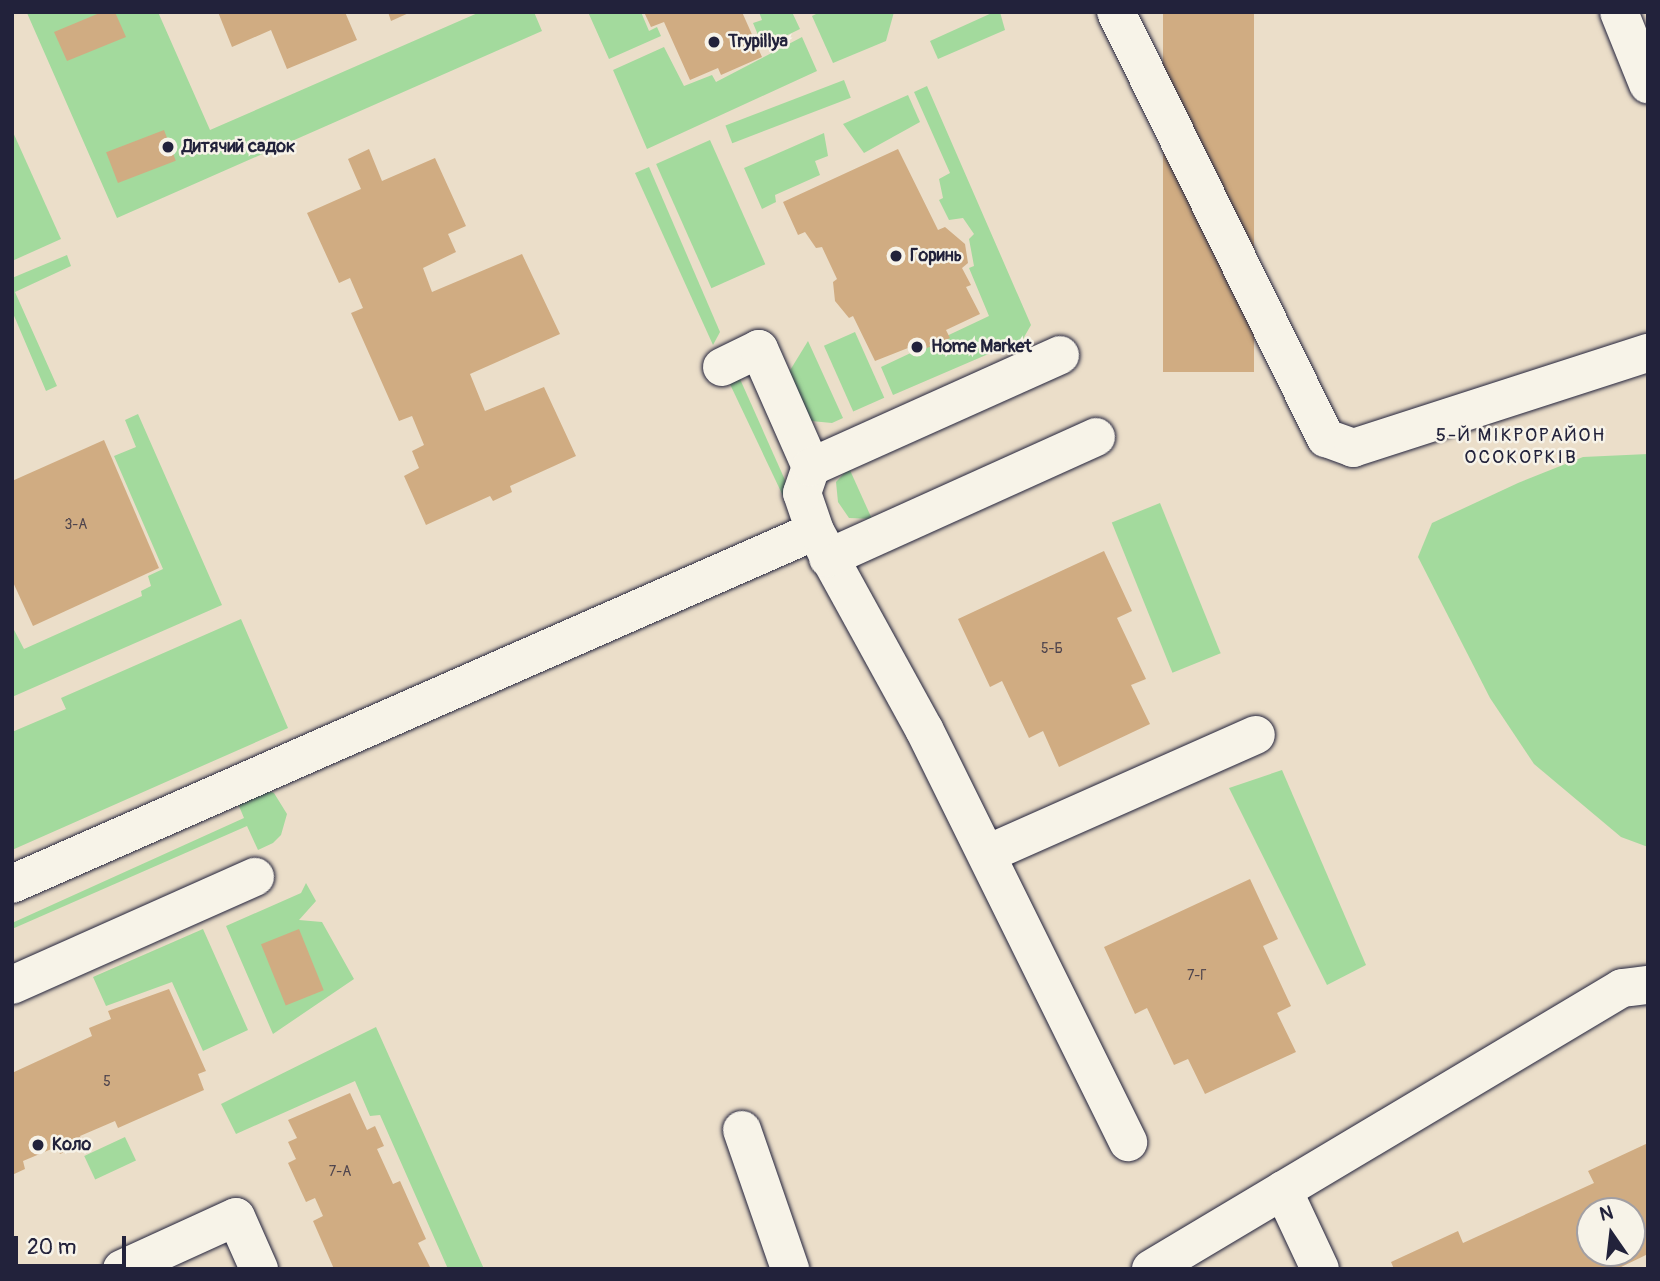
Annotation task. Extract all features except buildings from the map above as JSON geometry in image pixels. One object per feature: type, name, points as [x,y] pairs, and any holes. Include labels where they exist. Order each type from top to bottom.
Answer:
[{"type":"lane","points":[[1116,12],[1326,438],[1353,448],[1648,353]]},
{"type":"lane","points":[[1619,12],[1648,84]]},
{"type":"lane","points":[[722,367],[759,349],[811,467],[802,493],[821,545],[924,729],[1128,1142]]},
{"type":"lane","points":[[811,467],[1060,355]]},
{"type":"lane","points":[[12,884],[821,545],[1096,437]]},
{"type":"lane","points":[[987,854],[1256,734]]},
{"type":"lane","points":[[12,985],[255,877]]},
{"type":"lane","points":[[1151,1269],[1622,988],[1648,985]]},
{"type":"lane","points":[[741,1130],[790,1269]]},
{"type":"lane","points":[[1283,1190],[1320,1269]]},
{"type":"lane","points":[[122,1269],[236,1217],[260,1269]]},
{"type":"green space","points":[[158,12],[210,130],[480,12],[534,12],[542,31],[117,218],[27,13]]},
{"type":"green space","points":[[588,12],[641,12],[649,31],[657,27],[661,36],[609,59]]},
{"type":"green space","points":[[759,12],[792,12],[800,29],[763,47],[753,23],[762,20]]},
{"type":"green space","points":[[820,12],[894,12],[886,41],[833,63],[812,16]]},
{"type":"green space","points":[[994,12],[1000,12],[1005,30],[938,59],[930,41]]},
{"type":"green space","points":[[802,37],[817,71],[647,149],[613,70],[664,47],[684,86],[712,75],[716,82]]},
{"type":"green space","points":[[844,80],[851,98],[732,143],[725,126]]},
{"type":"green space","points":[[927,86],[1031,325],[1023,339],[893,395],[881,367],[989,316],[969,268],[974,266],[969,239],[974,234],[963,218],[949,220],[939,200],[943,198],[939,179],[950,173],[914,92]]},
{"type":"green space","points":[[908,95],[920,122],[864,153],[843,124]]},
{"type":"green space","points":[[12,130],[61,239],[12,261]]},
{"type":"green space","points":[[824,133],[828,156],[815,161],[820,175],[775,195],[776,202],[762,209],[744,168]]},
{"type":"green space","points":[[710,140],[765,264],[711,288],[656,164]]},
{"type":"green space","points":[[649,167],[720,332],[713,345],[635,173]]},
{"type":"green space","points":[[67,255],[71,266],[15,292],[57,386],[46,391],[12,311],[12,278]]},
{"type":"green space","points":[[855,332],[884,398],[853,412],[824,346]]},
{"type":"green space","points":[[808,341],[843,418],[832,423],[811,421],[789,372]]},
{"type":"green space","points":[[740,379],[785,480],[784,498],[728,380]]},
{"type":"green space","points":[[138,414],[222,605],[12,697],[12,626],[24,649],[142,596],[141,591],[151,586],[148,576],[163,569],[114,456],[136,447],[125,420]]},
{"type":"green space","points":[[1648,454],[1648,847],[1621,837],[1534,764],[1490,698],[1418,557],[1432,523],[1518,483],[1583,457]]},
{"type":"green space","points":[[849,468],[872,519],[849,518],[838,502],[836,482]]},
{"type":"green space","points":[[1160,503],[1221,653],[1172,673],[1112,522]]},
{"type":"green space","points":[[241,619],[288,728],[12,850],[12,732],[66,709],[61,698]]},
{"type":"green space","points":[[1282,770],[1366,965],[1327,985],[1229,788]]},
{"type":"green space","points":[[260,788],[274,793],[287,814],[281,835],[273,843],[258,850],[247,826],[12,929],[12,923],[244,818],[234,794]]},
{"type":"green space","points":[[306,883],[316,901],[299,920],[322,922],[354,979],[273,1034],[226,926],[301,893]]},
{"type":"green space","points":[[203,929],[248,1030],[203,1051],[172,982],[106,1006],[93,977]]},
{"type":"green space","points":[[376,1027],[484,1269],[448,1269],[380,1115],[370,1116],[355,1081],[236,1134],[221,1104]]},
{"type":"green space","points":[[125,1137],[136,1161],[95,1180],[84,1156]]},
{"type":"place","name":"Trypillya","points":[[714,42]]},
{"type":"place","name":"Дитячий садок","points":[[168,147]]},
{"type":"place","name":"Горинь","points":[[896,256]]},
{"type":"place","name":"Home Market","points":[[917,347]]},
{"type":"place","name":"Коло","points":[[38,1145]]},
{"type":"district","name":"5-Й МІКРОРАЙОН ОСОКОРКІВ","points":[[1521,447]]}]
